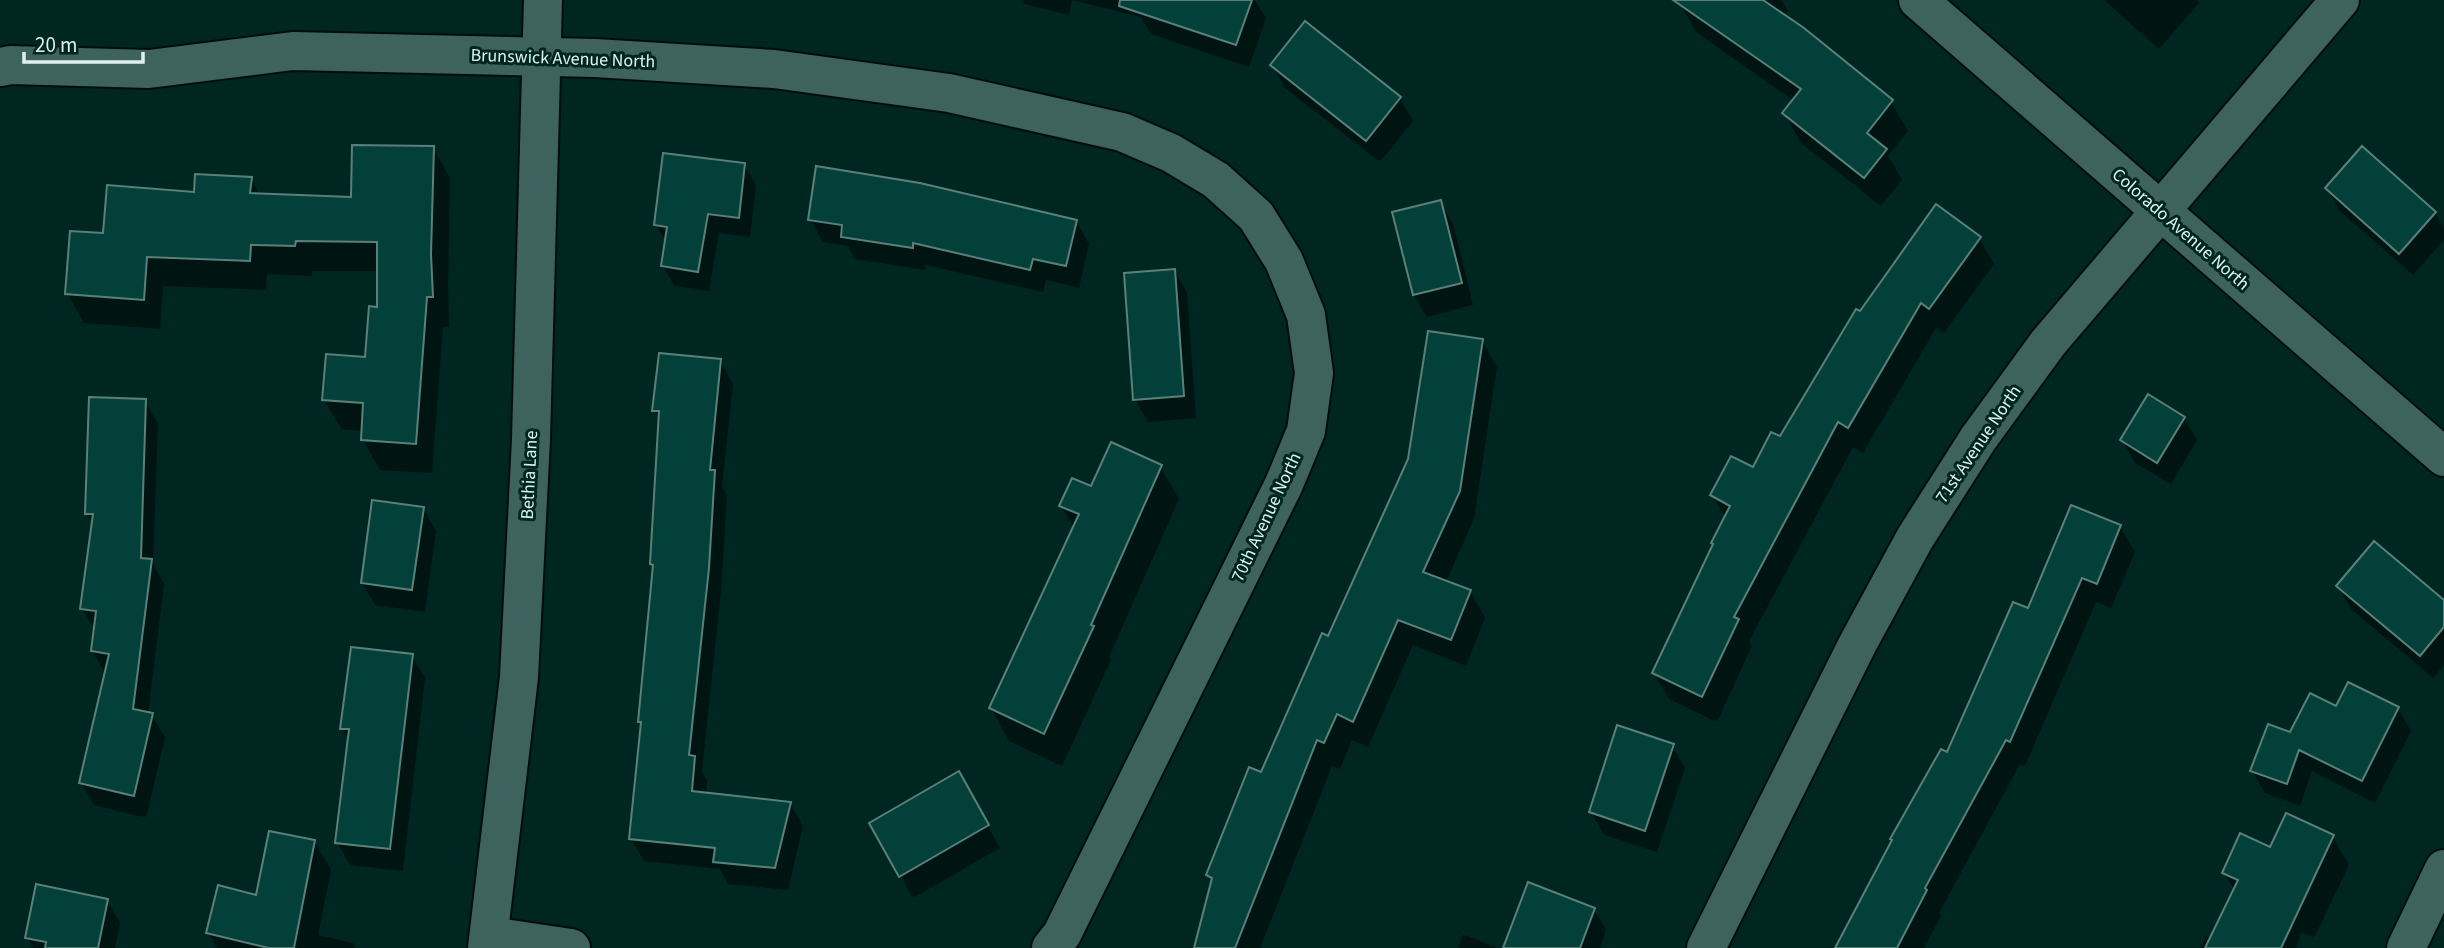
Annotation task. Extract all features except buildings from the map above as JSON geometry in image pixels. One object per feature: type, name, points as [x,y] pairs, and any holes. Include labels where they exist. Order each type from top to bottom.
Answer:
[{"type":"street","name":"Bethia Lane","points":[[488,942],[519,677],[531,439],[543,0]]},
{"type":"street","name":"Colorado Avenue North","points":[[1919,0],[2444,457]]},
{"type":"street","name":"71st Avenue North","points":[[1706,948],[1857,645],[1915,538],[1978,439],[2048,343],[2340,0]]},
{"type":"street","name":"Brunswick Avenue North","points":[[0,67],[11,65],[149,69],[293,51],[542,57],[787,70],[948,93],[1122,132]]},
{"type":"street","name":"70th Avenue North","points":[[1051,948],[1062,934],[1284,484],[1306,430],[1314,373],[1306,315],[1284,261],[1256,216],[1216,180],[1171,153],[1122,132]]},
{"type":"street","points":[[2406,948],[2444,869]]},
{"type":"street","points":[[488,942],[571,948]]}]
